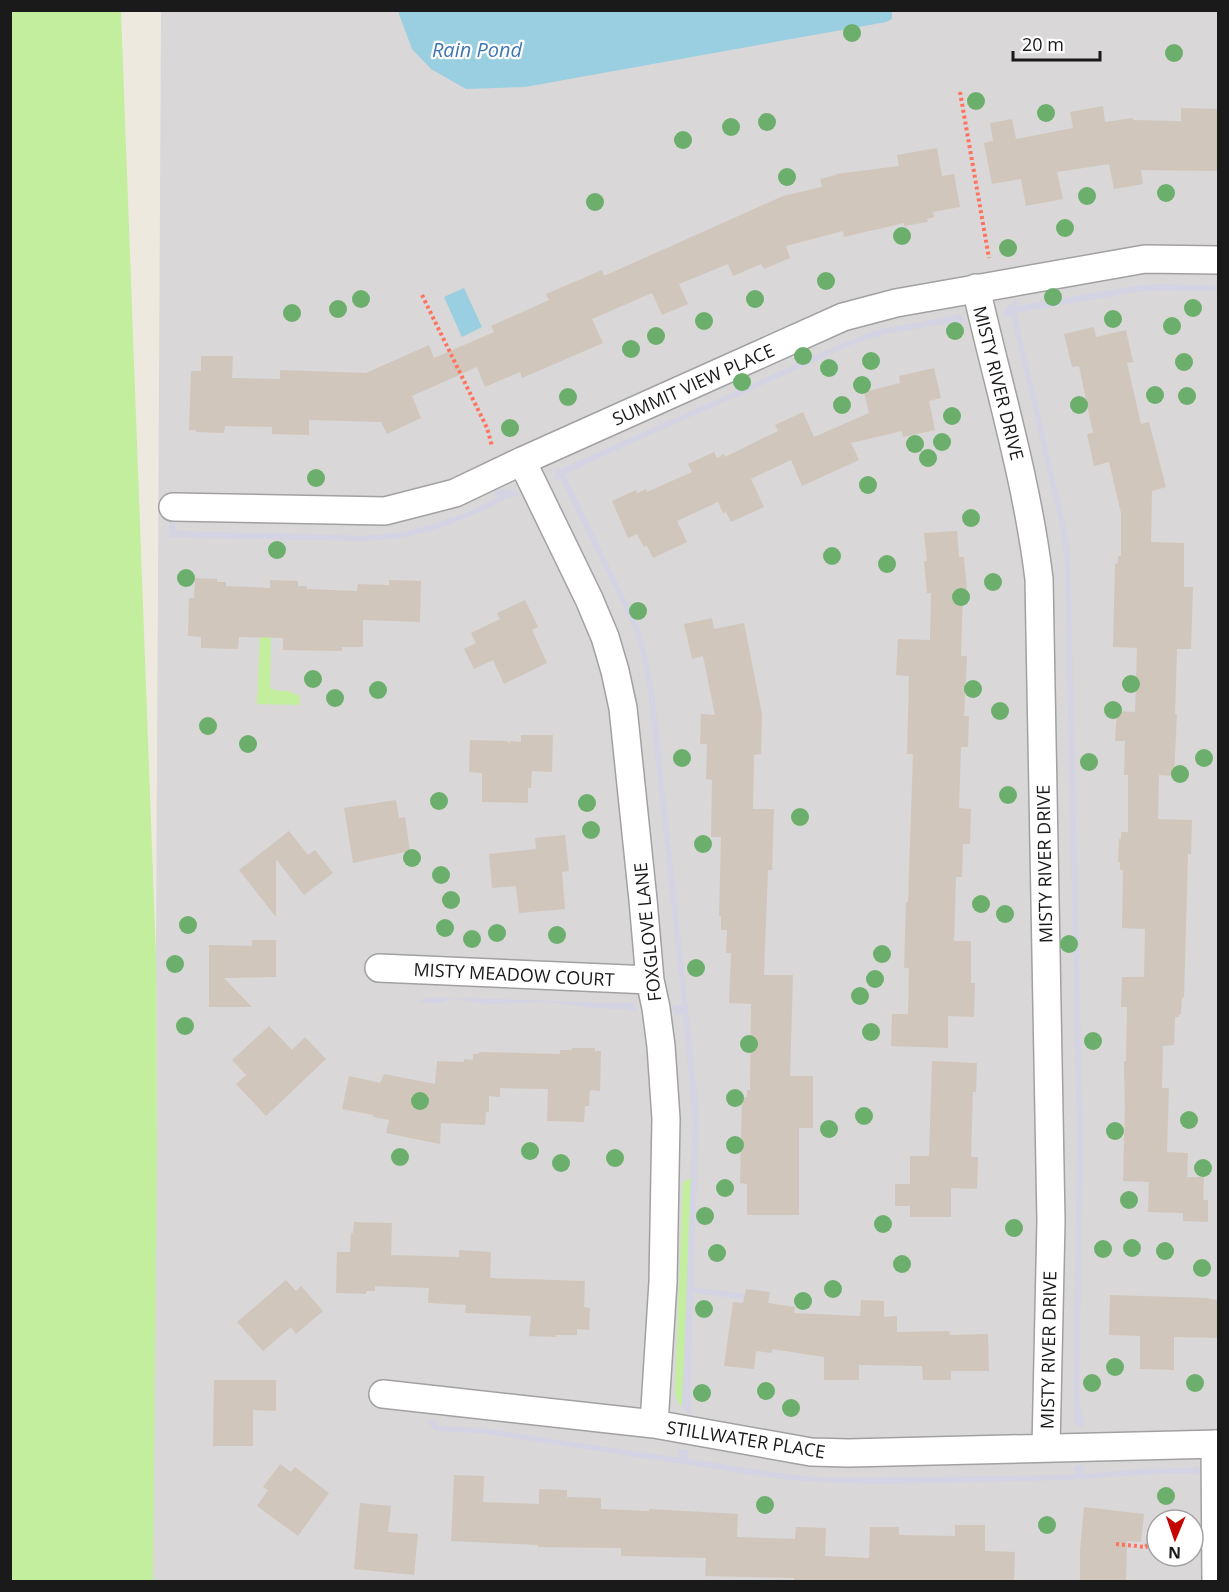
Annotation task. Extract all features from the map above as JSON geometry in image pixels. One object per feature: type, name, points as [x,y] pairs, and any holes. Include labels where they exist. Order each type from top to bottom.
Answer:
[{"type":"street","name":"SUMMIT VIEW PLACE","points":[[173,507],[385,511],[455,493],[522,460],[843,317],[876,307],[984,278],[1145,259],[1218,260]]},
{"type":"street","name":"MISTY RIVER DRIVE","points":[[984,278],[1039,579],[1050,1221],[1046,1448]]},
{"type":"street","name":"FOXGLOVE LANE","points":[[522,460],[605,637],[615,671],[622,708],[650,980],[661,1046],[666,1119],[663,1282],[654,1424]]},
{"type":"street","name":"MISTY MEADOW COURT","points":[[379,969],[650,980]]},
{"type":"street","name":"STILLWATER PLACE","points":[[383,1394],[654,1424],[821,1452],[849,1454],[1217,1444]]},
{"type":"street","points":[[1216,1581],[1217,1444]]},
{"type":"path","points":[[960,92],[984,278]]},
{"type":"path","points":[[422,295],[487,428],[493,452]]},
{"type":"path","points":[[1116,1544],[1145,1547]]},
{"type":"shaded area","points":[[161,11],[1218,11],[1218,1581],[11,1582],[157,1143]]},
{"type":"shaded area","points":[[1160,284],[1218,286],[1218,291],[1136,292],[1016,313],[1063,515],[1070,555],[1083,1141],[1079,1398],[1085,1427],[1082,1427],[1075,1424],[1074,1399],[1077,1132],[1065,564],[1061,531],[1026,377],[1011,317],[1004,317],[1004,313],[1006,308],[1016,300],[1018,306],[1127,287]]},
{"type":"shaded area","points":[[959,313],[966,322],[886,334],[856,343],[565,475],[639,627],[654,691],[698,1104],[693,1287],[745,1294],[744,1299],[693,1293],[691,1416],[682,1407],[693,1120],[683,1014],[674,1015],[673,1010],[673,1005],[682,1006],[682,1002],[649,698],[635,631],[560,478],[554,481],[556,471],[848,341],[877,330]]},
{"type":"shaded area","points":[[493,490],[514,491],[519,496],[507,498],[489,508],[428,532],[398,538],[365,541],[169,537],[169,523],[175,523],[175,531],[364,536],[399,533],[463,514],[498,498]]},
{"type":"shaded area","points":[[425,998],[452,998],[442,1003],[419,1003]]},
{"type":"shaded area","points":[[452,998],[632,1002],[638,1012],[548,1002],[487,1004]]},
{"type":"shaded area","points":[[433,1418],[438,1426],[480,1428],[679,1458],[679,1449],[689,1450],[687,1459],[823,1478],[1064,1475],[1076,1474],[1074,1466],[1080,1465],[1084,1465],[1083,1474],[1197,1466],[1202,1475],[1152,1474],[1066,1480],[874,1484],[801,1481],[481,1433],[435,1431],[427,1421]]},
{"type":"green space","points":[[11,10],[121,11],[156,956],[157,1144],[153,1581],[11,1581]]},
{"type":"green space","points":[[260,636],[271,637],[270,688],[295,694],[300,697],[299,705],[257,704]]},
{"type":"green space","points":[[692,1177],[682,1407],[675,1393],[683,1182]]},
{"type":"water","name":"Rain Pond","points":[[399,10],[891,10],[892,19],[886,22],[525,87],[466,89],[431,69],[412,49]]},
{"type":"water","points":[[464,288],[482,327],[462,337],[444,297]]},
{"type":"building","points":[[1103,106],[1105,122],[1133,118],[1133,120],[1181,121],[1181,108],[1218,109],[1218,171],[1141,170],[1143,184],[1114,189],[1109,164],[1057,172],[1063,199],[1026,206],[1021,179],[992,184],[984,143],[993,141],[990,123],[1012,119],[1016,139],[1073,128],[1070,112]]},
{"type":"building","points":[[937,148],[942,176],[954,174],[960,207],[933,212],[934,217],[927,219],[928,222],[904,226],[904,223],[844,237],[843,231],[786,246],[790,258],[764,269],[761,264],[733,276],[728,264],[679,284],[688,304],[662,315],[652,293],[592,319],[603,343],[522,378],[520,372],[485,387],[477,367],[412,396],[421,418],[387,434],[381,422],[309,420],[309,435],[272,434],[272,427],[225,426],[224,433],[189,430],[191,371],[201,371],[201,356],[233,356],[232,378],[280,379],[280,370],[366,373],[429,345],[434,358],[494,332],[491,326],[549,300],[546,294],[602,270],[604,276],[783,196],[822,187],[820,179],[836,174],[899,166],[897,155]]},
{"type":"building","points":[[1094,327],[1096,337],[1126,330],[1133,362],[1127,363],[1141,424],[1149,422],[1166,487],[1152,491],[1151,542],[1184,543],[1184,587],[1193,587],[1191,649],[1177,649],[1174,776],[1159,775],[1158,819],[1192,820],[1191,854],[1188,854],[1184,998],[1182,997],[1181,1014],[1175,1017],[1174,1045],[1163,1046],[1162,1088],[1169,1088],[1167,1152],[1188,1153],[1187,1177],[1204,1177],[1203,1200],[1208,1200],[1208,1222],[1183,1221],[1183,1213],[1148,1212],[1149,1182],[1123,1181],[1127,1007],[1121,1007],[1122,977],[1144,977],[1145,929],[1122,928],[1123,870],[1120,870],[1120,862],[1118,862],[1121,832],[1128,832],[1128,775],[1124,775],[1125,741],[1115,741],[1117,711],[1135,712],[1137,648],[1113,647],[1115,564],[1118,563],[1118,556],[1121,556],[1121,513],[1109,462],[1094,466],[1087,434],[1093,433],[1079,366],[1072,367],[1064,334]]},
{"type":"building","points":[[934,368],[941,398],[929,401],[935,430],[903,437],[902,431],[851,443],[859,460],[802,486],[791,460],[751,479],[764,507],[731,522],[726,512],[723,513],[718,502],[677,521],[687,542],[653,558],[637,534],[628,538],[612,501],[636,490],[637,493],[646,489],[647,492],[692,472],[688,464],[714,452],[717,458],[724,454],[725,457],[778,431],[775,425],[803,412],[814,437],[869,413],[864,392],[900,383],[899,376]]},
{"type":"building","points":[[957,531],[959,557],[964,557],[967,589],[963,589],[961,656],[967,656],[964,716],[969,716],[968,747],[961,747],[959,808],[971,809],[970,844],[963,844],[962,877],[956,877],[954,941],[971,941],[971,983],[975,983],[974,1017],[948,1016],[948,1048],[891,1046],[892,1014],[908,1014],[909,968],[904,968],[913,754],[907,754],[909,676],[896,675],[898,639],[930,640],[931,593],[927,593],[924,533]]},
{"type":"building","points":[[195,578],[217,579],[217,582],[226,582],[226,586],[270,588],[270,580],[298,581],[298,586],[307,586],[307,589],[357,591],[358,584],[389,585],[389,580],[421,581],[420,622],[363,620],[363,647],[342,647],[342,651],[283,650],[283,638],[239,637],[238,649],[201,648],[201,637],[188,636],[189,598],[194,598]]},
{"type":"building","points":[[525,600],[538,627],[532,630],[547,663],[504,684],[493,660],[474,669],[464,649],[476,643],[471,633],[500,619],[497,613]]},
{"type":"building","points":[[712,618],[714,629],[744,623],[762,714],[761,754],[754,755],[753,809],[774,809],[772,870],[768,870],[764,975],[793,975],[790,1076],[813,1076],[813,1128],[799,1128],[799,1215],[747,1215],[747,1184],[740,1183],[742,1097],[747,1097],[747,1090],[750,1090],[751,1004],[729,1003],[731,953],[726,953],[727,930],[721,930],[721,916],[719,916],[721,837],[711,837],[712,780],[706,779],[707,744],[700,744],[701,714],[715,715],[703,656],[692,659],[684,624]]},
{"type":"building","points":[[521,735],[553,735],[552,772],[532,771],[531,788],[528,788],[528,803],[482,802],[482,773],[469,772],[470,740],[507,741],[511,744],[509,741],[521,742]]},
{"type":"building","points":[[396,800],[399,818],[405,817],[410,851],[353,863],[344,808]]},
{"type":"building","points":[[289,831],[308,855],[315,850],[333,873],[304,895],[276,859],[276,917],[239,870]]},
{"type":"building","points":[[565,835],[569,871],[562,872],[565,909],[519,913],[516,886],[492,888],[489,854],[536,849],[535,838]]},
{"type":"building","points":[[252,940],[276,940],[276,977],[224,978],[252,1007],[209,1007],[209,945],[252,946]]},
{"type":"building","points":[[269,1026],[292,1050],[305,1037],[326,1059],[266,1116],[236,1084],[246,1075],[232,1060]]},
{"type":"building","points":[[572,1048],[595,1048],[595,1051],[601,1051],[600,1091],[590,1090],[589,1106],[585,1106],[584,1122],[547,1121],[548,1089],[500,1088],[500,1097],[489,1096],[489,1112],[486,1112],[485,1125],[441,1123],[440,1144],[386,1133],[389,1120],[342,1109],[349,1076],[380,1083],[384,1074],[435,1084],[437,1061],[464,1062],[464,1059],[473,1060],[473,1054],[479,1054],[479,1052],[560,1054],[560,1050],[572,1050]]},
{"type":"building","points":[[932,1061],[977,1063],[976,1092],[973,1092],[971,1157],[978,1157],[977,1189],[951,1188],[951,1217],[910,1217],[910,1206],[895,1206],[895,1184],[910,1184],[910,1156],[929,1156]]},
{"type":"building","points":[[354,1222],[392,1223],[391,1255],[459,1257],[459,1250],[491,1252],[490,1278],[585,1281],[584,1307],[590,1308],[589,1330],[577,1329],[577,1335],[529,1336],[531,1316],[465,1313],[466,1305],[428,1303],[429,1288],[375,1286],[375,1291],[366,1291],[366,1294],[336,1293],[337,1252],[350,1252]]},
{"type":"building","points":[[286,1280],[296,1291],[301,1286],[323,1311],[296,1334],[291,1327],[263,1351],[237,1322]]},
{"type":"building","points":[[746,1289],[770,1292],[768,1303],[795,1307],[794,1313],[860,1316],[861,1300],[884,1301],[884,1317],[897,1316],[897,1332],[949,1331],[950,1335],[988,1334],[989,1371],[951,1371],[951,1380],[923,1380],[922,1366],[859,1365],[859,1380],[824,1380],[824,1357],[772,1349],[772,1353],[756,1351],[754,1369],[724,1366],[733,1302],[743,1303]]},
{"type":"building","points":[[1110,1295],[1218,1300],[1218,1338],[1174,1337],[1174,1370],[1140,1369],[1140,1336],[1109,1335]]},
{"type":"building","points":[[214,1380],[276,1380],[276,1411],[253,1410],[253,1446],[213,1446]]},
{"type":"building","points":[[280,1464],[291,1472],[295,1467],[329,1493],[298,1536],[257,1506],[268,1490],[263,1487]]},
{"type":"building","points":[[454,1475],[484,1476],[483,1502],[539,1504],[539,1489],[567,1490],[567,1497],[601,1498],[601,1509],[738,1514],[737,1537],[795,1539],[796,1527],[826,1528],[825,1556],[869,1558],[870,1527],[899,1527],[899,1535],[955,1536],[955,1525],[985,1525],[985,1551],[1015,1552],[1014,1581],[794,1581],[794,1578],[705,1576],[706,1558],[621,1556],[621,1548],[538,1547],[538,1545],[451,1541]]},
{"type":"building","points":[[360,1503],[391,1506],[388,1532],[418,1534],[414,1575],[354,1569]]},
{"type":"building","points":[[1084,1507],[1144,1514],[1141,1542],[1127,1541],[1126,1581],[1080,1581]]}]
